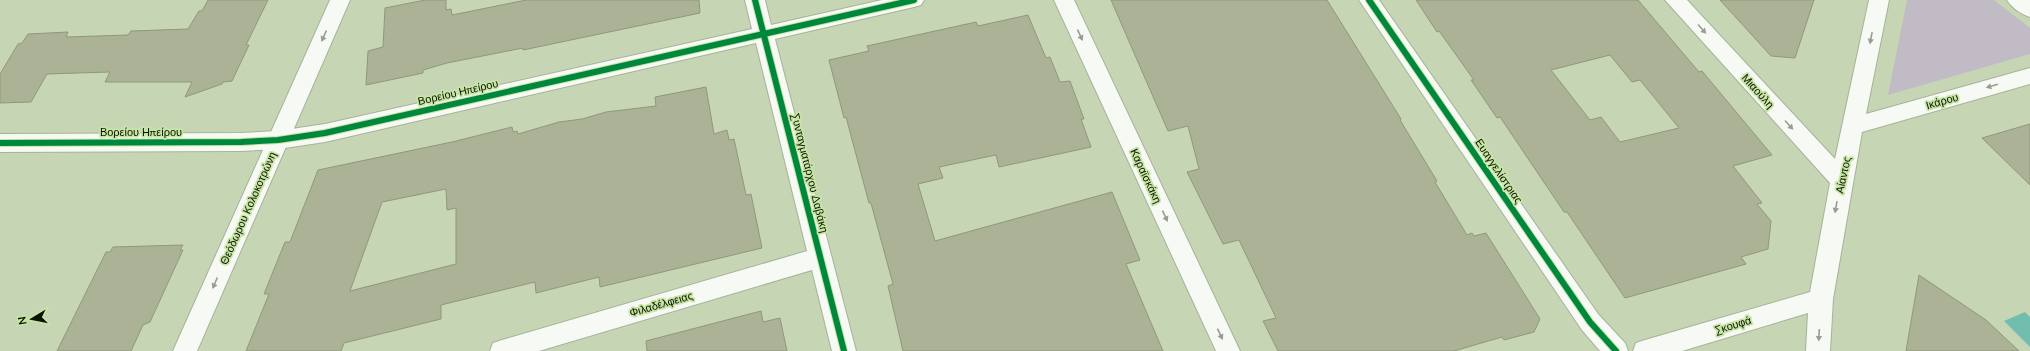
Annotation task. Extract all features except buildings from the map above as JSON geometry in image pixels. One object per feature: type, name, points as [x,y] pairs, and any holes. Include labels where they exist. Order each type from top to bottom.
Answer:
[{"type":"street","name":"Θεόδωρου Κολοκοτρώνη","points":[[185,351],[340,0]]},
{"type":"street","name":"Συνταγματάρχου Δαβάκη","points":[[755,0],[844,351]]},
{"type":"street","name":"Βορείου Ηπείρου","points":[[0,143],[233,142],[278,140],[325,132],[914,0]]},
{"type":"street","name":"Καραϊσκάκη","points":[[1064,0],[1228,351]]},
{"type":"street","name":"Ευαγγελίστριας","points":[[1369,0],[1590,322],[1616,351]]},
{"type":"street","name":"Μιαούλη","points":[[1675,0],[1841,181]]},
{"type":"street","name":"Αίαντος","points":[[1818,351],[1821,299],[1841,181],[1879,0]]},
{"type":"street","points":[[2017,0],[2030,10]]},
{"type":"street","name":"Ικάρου","points":[[1853,126],[2030,76]]},
{"type":"street","name":"Φιλαδέλφειας","points":[[502,351],[821,257]]},
{"type":"street","name":"Σκουφά","points":[[1645,351],[1821,299]]},
{"type":"shaded area","points":[[1907,0],[1994,0],[2030,28],[2030,54],[1888,95]]},
{"type":"water","points":[[2025,312],[2030,317],[2030,347],[2004,321]]},
{"type":"cycle path","points":[[755,0],[844,351]]},
{"type":"cycle path","points":[[0,143],[241,142],[278,140],[325,133],[914,0]]},
{"type":"cycle path","points":[[1369,0],[1590,322],[1616,351]]}]
